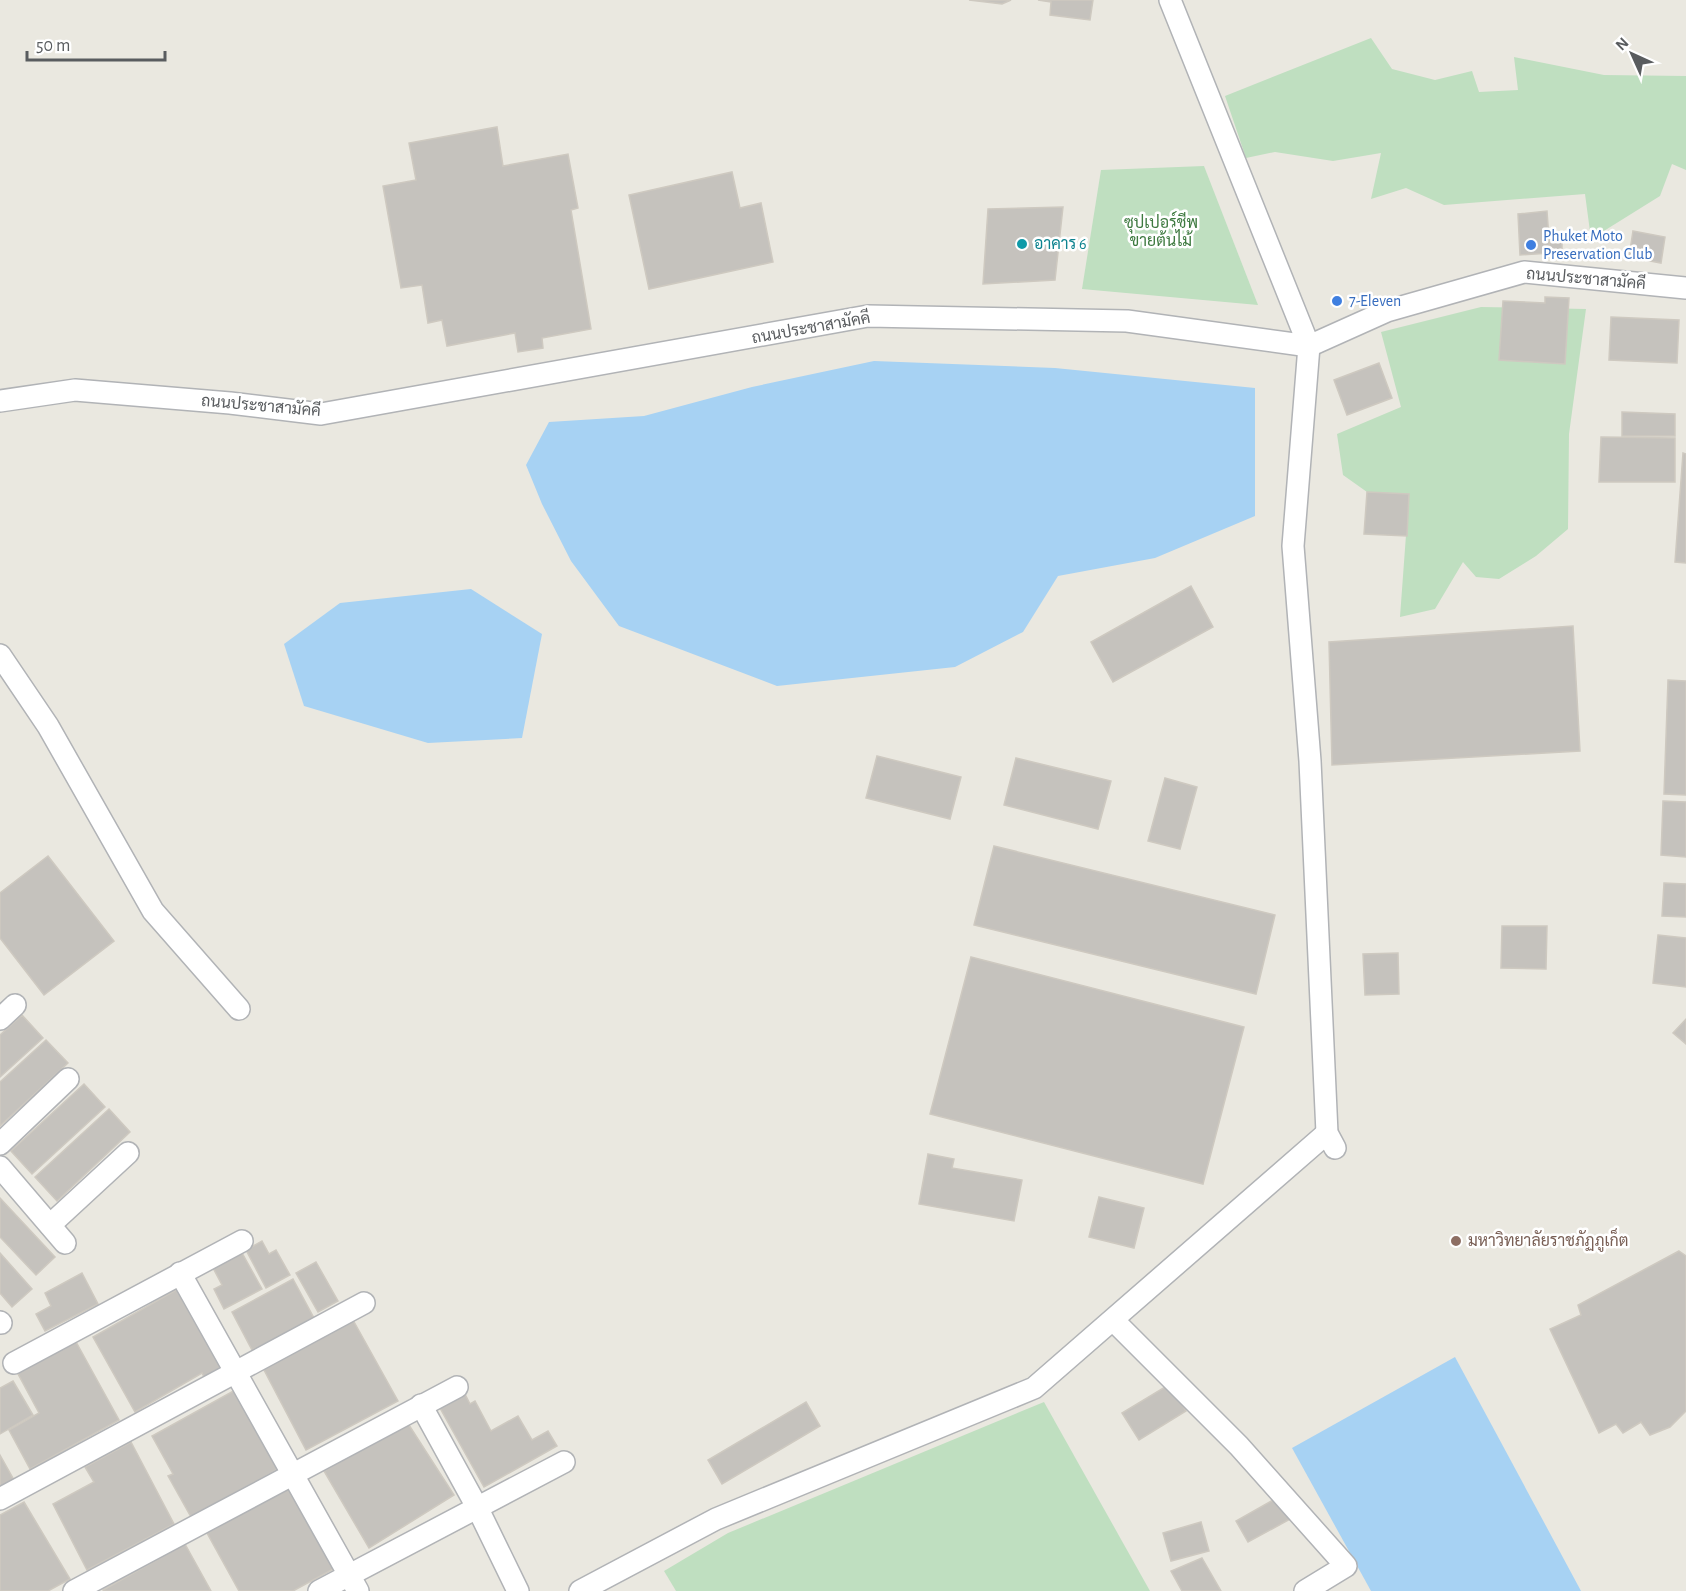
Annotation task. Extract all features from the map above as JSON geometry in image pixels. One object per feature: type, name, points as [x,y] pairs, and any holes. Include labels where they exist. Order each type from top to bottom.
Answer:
[{"type":"street","points":[[580,1591],[716,1519],[1034,1388],[1331,1140],[1310,761],[1293,546],[1310,346],[1170,0]]},
{"type":"street","name":"ถนนประชาสามัคคี","points":[[0,401],[75,390],[230,403],[321,414],[868,316],[1127,321],[1310,346],[1387,311],[1524,272],[1686,288]]},
{"type":"street","points":[[0,655],[48,726],[153,911],[238,1008]]},
{"type":"street","points":[[0,1144],[68,1079]]},
{"type":"street","points":[[50,1225],[128,1153]]},
{"type":"street","points":[[0,1168],[66,1243]]},
{"type":"street","points":[[14,1363],[242,1241]]},
{"type":"street","points":[[180,1273],[354,1583]]},
{"type":"street","points":[[0,1499],[364,1303]]},
{"type":"street","points":[[1114,1321],[1239,1446],[1346,1566],[1305,1591]]},
{"type":"street","points":[[74,1591],[457,1387]]},
{"type":"street","points":[[421,1405],[477,1507],[518,1591]]},
{"type":"street","points":[[319,1591],[354,1583],[477,1507],[564,1462]]},
{"type":"green space","points":[[1371,38],[1392,69],[1435,80],[1472,71],[1479,92],[1518,90],[1514,57],[1604,75],[1686,76],[1686,170],[1672,164],[1660,196],[1591,239],[1585,194],[1444,205],[1406,188],[1371,199],[1381,153],[1333,161],[1275,152],[1246,158],[1225,96]]},
{"type":"green space","name":"ซุปเปอร์ชีพ ขายต้นไม้","points":[[1204,166],[1258,305],[1082,289],[1101,170]]},
{"type":"green space","points":[[1481,307],[1586,309],[1569,434],[1568,529],[1536,556],[1499,579],[1476,577],[1463,562],[1435,609],[1400,617],[1409,494],[1367,492],[1343,475],[1337,434],[1401,407],[1381,332]]},
{"type":"green space","points":[[1044,1402],[1150,1591],[676,1591],[664,1571],[728,1533]]},
{"type":"water","points":[[874,361],[1055,368],[1255,388],[1255,516],[1155,558],[1058,576],[1023,632],[955,667],[777,686],[619,626],[571,561],[542,504],[526,465],[549,422],[644,416],[752,387]]},
{"type":"water","points":[[471,589],[542,634],[522,738],[428,743],[304,706],[284,644],[340,603]]},
{"type":"water","points":[[1455,1357],[1581,1591],[1371,1591],[1292,1448]]},
{"type":"building","points":[[969,0],[1011,0],[1002,4]]},
{"type":"building","points":[[1038,0],[1093,0],[1090,20],[1050,15],[1051,2]]},
{"type":"building","points":[[497,127],[503,166],[568,154],[578,208],[571,210],[591,329],[542,338],[543,348],[518,352],[515,333],[447,346],[442,320],[428,323],[422,285],[401,288],[383,186],[416,180],[409,143]]},
{"type":"building","points":[[732,172],[740,208],[761,203],[773,262],[649,289],[629,195]]},
{"type":"building","name":"อาคาร 6","points":[[1063,207],[1055,280],[983,284],[988,209]]},
{"type":"building","points":[[1547,211],[1550,253],[1520,255],[1518,214]]},
{"type":"building","points":[[1633,231],[1665,237],[1661,263],[1629,257]]},
{"type":"building","points":[[1562,239],[1562,253],[1550,253],[1549,240]]},
{"type":"building","points":[[1545,297],[1569,298],[1565,364],[1499,360],[1503,301],[1545,303]]},
{"type":"building","points":[[1611,317],[1679,320],[1677,363],[1609,360]]},
{"type":"building","points":[[1379,363],[1392,398],[1347,415],[1334,380]]},
{"type":"building","points":[[1622,412],[1675,414],[1675,436],[1622,436]]},
{"type":"building","points":[[1601,437],[1675,438],[1675,482],[1599,482]]},
{"type":"building","points":[[1683,453],[1686,454],[1686,563],[1675,562]]},
{"type":"building","points":[[1367,492],[1409,494],[1407,536],[1364,534]]},
{"type":"building","points":[[1191,586],[1213,627],[1113,682],[1091,642]]},
{"type":"building","points":[[1573,626],[1580,751],[1332,765],[1329,642]]},
{"type":"building","points":[[1668,680],[1686,681],[1686,795],[1664,794]]},
{"type":"building","points":[[877,756],[961,777],[950,819],[866,798]]},
{"type":"building","points":[[1016,758],[1111,781],[1098,829],[1004,805]]},
{"type":"building","points":[[1165,778],[1197,787],[1180,849],[1148,841]]},
{"type":"building","points":[[1663,801],[1686,802],[1686,857],[1661,855]]},
{"type":"building","points":[[994,846],[1275,915],[1256,994],[974,925]]},
{"type":"building","points":[[48,856],[114,941],[44,995],[0,938],[0,893]]},
{"type":"building","points":[[1664,883],[1686,884],[1686,917],[1662,916]]},
{"type":"building","points":[[1502,926],[1547,926],[1546,969],[1501,968]]},
{"type":"building","points":[[1658,935],[1686,938],[1686,987],[1653,983]]},
{"type":"building","points":[[1398,953],[1399,994],[1365,995],[1363,954]]},
{"type":"building","points":[[971,957],[1244,1027],[1203,1184],[930,1114]]},
{"type":"building","points":[[22,1015],[43,1038],[0,1077],[0,1035]]},
{"type":"building","points":[[1686,1019],[1686,1044],[1673,1033]]},
{"type":"building","points":[[46,1040],[68,1063],[0,1126],[0,1082]]},
{"type":"building","points":[[84,1084],[105,1107],[32,1174],[11,1151]]},
{"type":"building","points":[[109,1109],[130,1132],[57,1201],[35,1177]]},
{"type":"building","points":[[928,1154],[954,1159],[952,1168],[1022,1180],[1014,1221],[919,1204]]},
{"type":"building","points":[[1099,1197],[1144,1208],[1134,1248],[1089,1237]]},
{"type":"building","points":[[0,1198],[55,1257],[36,1275],[0,1237]]},
{"type":"building","points":[[262,1241],[269,1254],[276,1250],[290,1275],[266,1288],[246,1250]]},
{"type":"building","points":[[241,1251],[262,1289],[224,1309],[214,1289],[222,1285],[212,1266]]},
{"type":"building","points":[[1679,1251],[1686,1256],[1686,1411],[1670,1427],[1650,1435],[1641,1422],[1623,1433],[1616,1424],[1599,1433],[1550,1329],[1581,1315],[1578,1305]]},
{"type":"building","points":[[0,1253],[32,1289],[12,1307],[0,1293]]},
{"type":"building","points":[[316,1262],[338,1301],[318,1312],[296,1273]]},
{"type":"building","points":[[82,1273],[98,1304],[45,1331],[36,1314],[51,1306],[45,1293]]},
{"type":"building","points":[[293,1279],[315,1320],[252,1350],[232,1312]]},
{"type":"building","points":[[183,1286],[227,1364],[204,1377],[202,1373],[135,1412],[93,1337]]},
{"type":"building","points":[[353,1320],[398,1401],[306,1450],[263,1368]]},
{"type":"building","points":[[75,1340],[119,1420],[30,1469],[9,1430],[39,1413],[17,1372]]},
{"type":"building","points":[[13,1381],[33,1415],[0,1434],[0,1388]]},
{"type":"building","points":[[1170,1384],[1186,1411],[1139,1440],[1122,1413]]},
{"type":"building","points":[[237,1389],[280,1468],[191,1517],[168,1476],[173,1474],[152,1436]]},
{"type":"building","points":[[465,1394],[470,1404],[475,1401],[491,1431],[518,1416],[532,1440],[548,1431],[557,1446],[484,1487],[440,1408]]},
{"type":"building","points":[[806,1402],[820,1426],[722,1484],[708,1460]]},
{"type":"building","points":[[407,1422],[454,1495],[369,1548],[324,1471]]},
{"type":"building","points":[[131,1442],[174,1524],[87,1570],[53,1504],[94,1482],[85,1467]]},
{"type":"building","points":[[0,1455],[14,1480],[0,1488]]},
{"type":"building","points":[[292,1486],[337,1567],[293,1591],[239,1591],[207,1533]]},
{"type":"building","points":[[1282,1495],[1294,1517],[1248,1542],[1236,1521]]},
{"type":"building","points":[[24,1502],[70,1579],[48,1591],[0,1591],[0,1515]]},
{"type":"building","points":[[1201,1522],[1209,1551],[1171,1561],[1163,1533]]},
{"type":"building","points":[[185,1544],[211,1591],[103,1590]]},
{"type":"building","points":[[1202,1558],[1221,1591],[1182,1591],[1171,1571]]},
{"type":"place","name":"อาคาร 6","points":[[1022,244]]},
{"type":"place","name":"Phuket Moto Preservation Club","points":[[1531,245]]},
{"type":"place","name":"7-Eleven","points":[[1337,301]]},
{"type":"place","name":"มหาวิทยาลัยราชภัฏภูเก็ต","points":[[1456,1241]]}]
